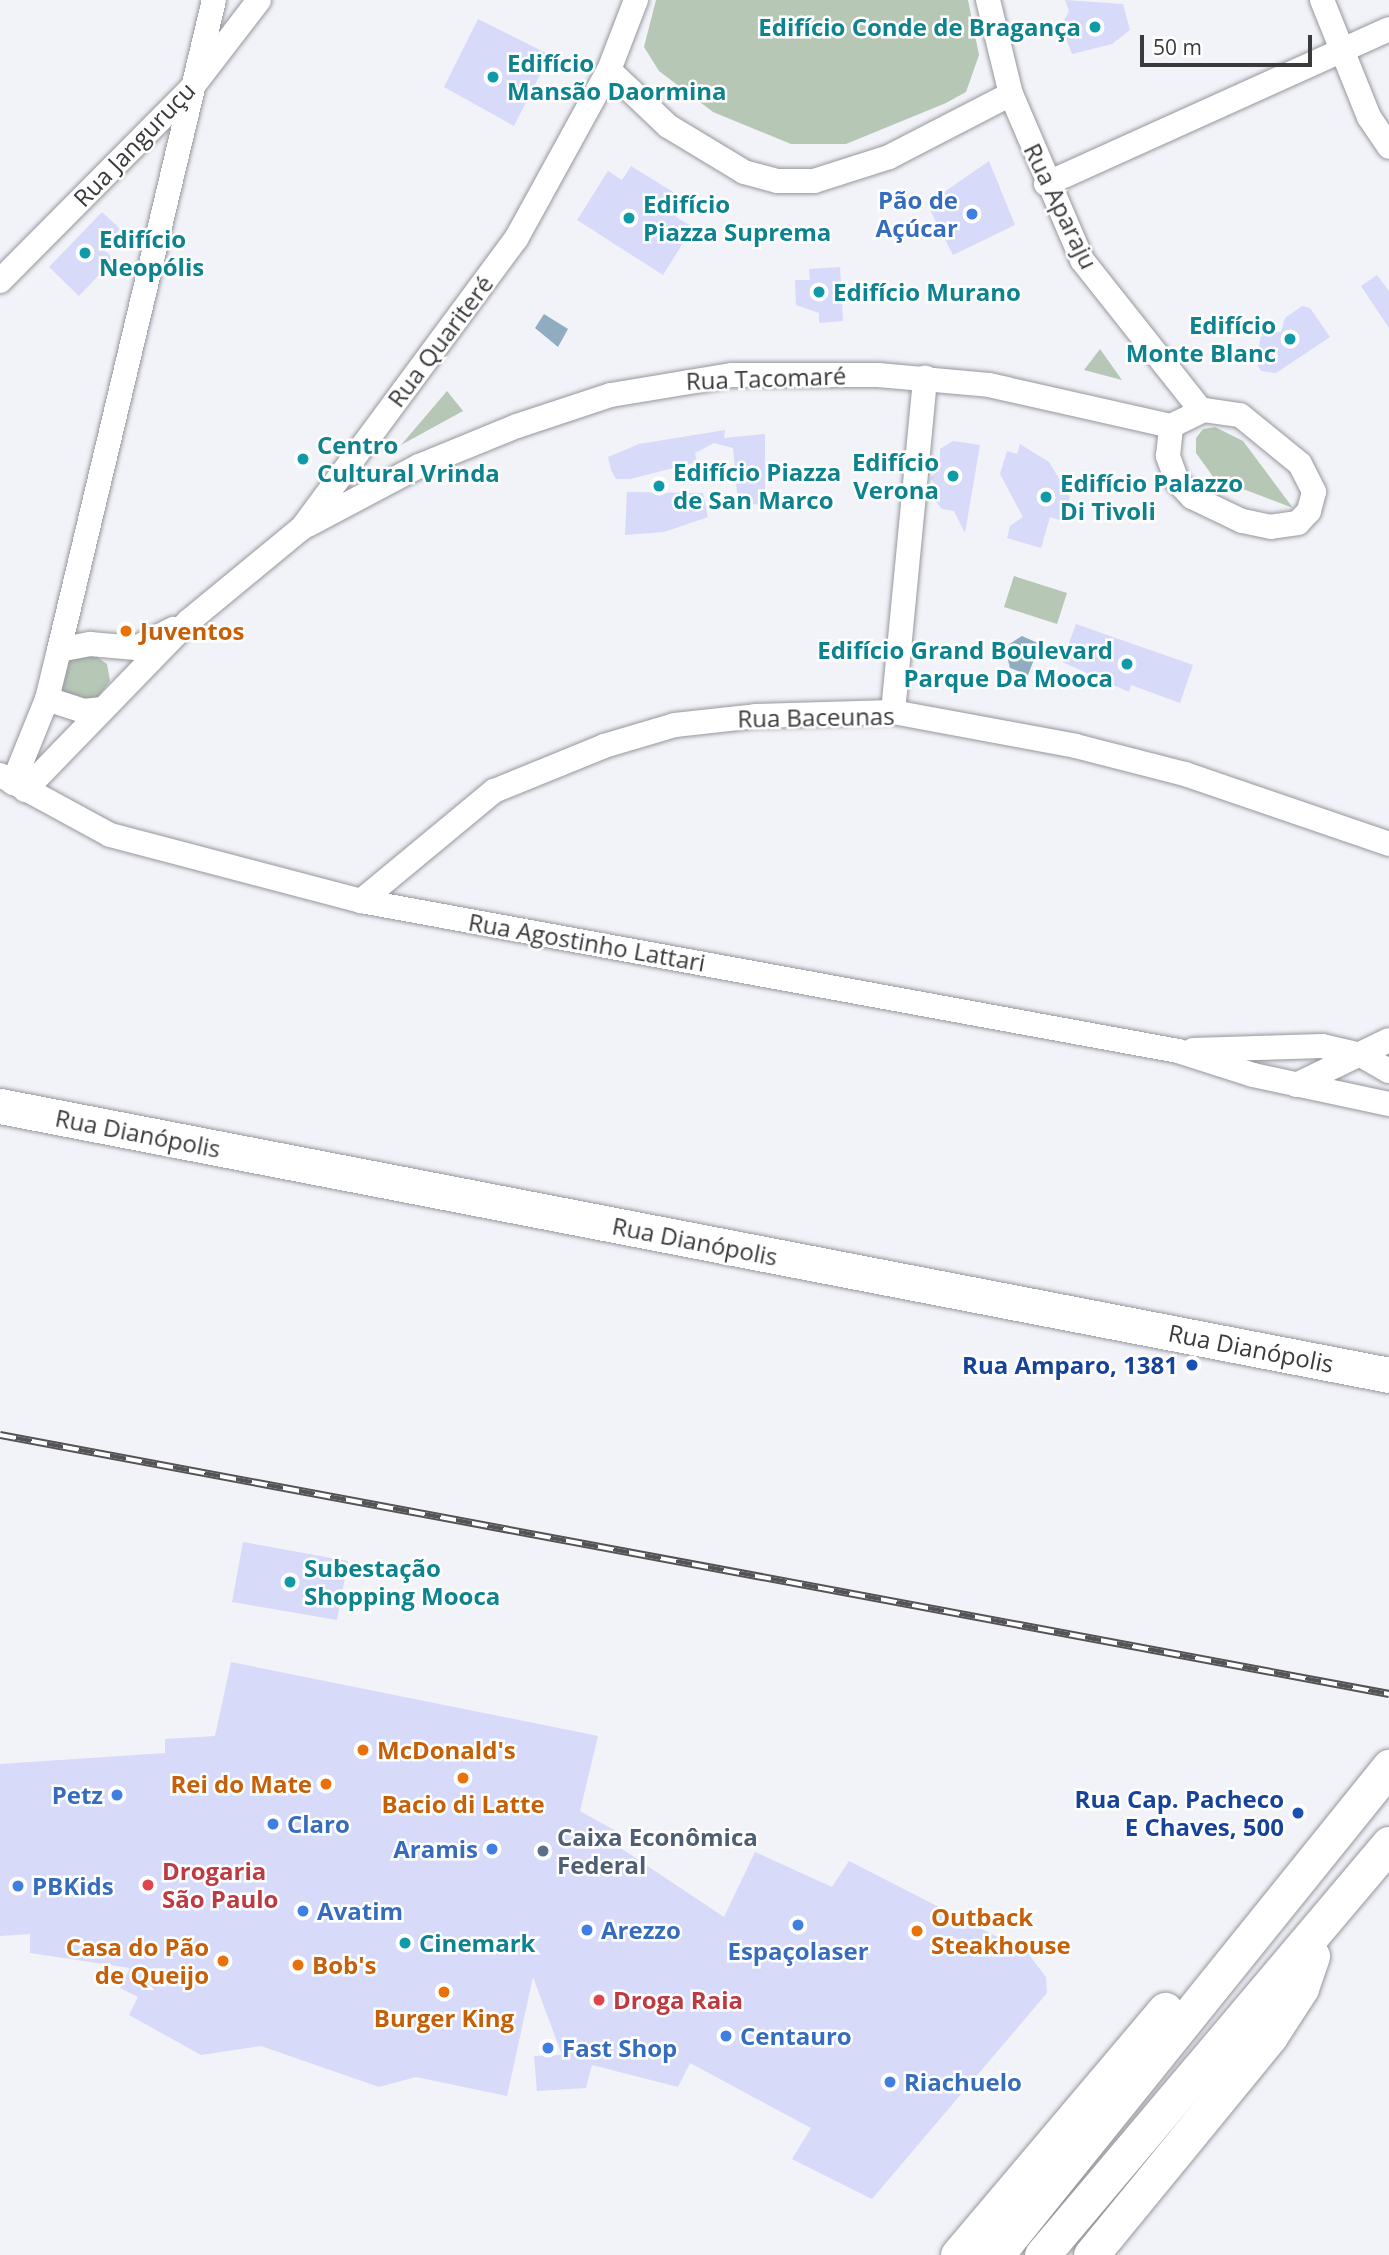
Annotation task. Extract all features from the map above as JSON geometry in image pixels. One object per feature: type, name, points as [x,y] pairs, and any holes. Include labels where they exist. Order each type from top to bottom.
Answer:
[{"type":"street","points":[[12,783],[47,699],[146,300],[190,90],[214,0]]},
{"type":"street","name":"Rua Janguruçu","points":[[0,281],[190,90],[259,0]]},
{"type":"street","name":"Rua Quariteré","points":[[12,783],[101,709],[189,621],[302,528],[516,239],[609,70],[636,0]]},
{"type":"street","name":"Rua Aparaju","points":[[988,0],[1011,94],[1046,184],[1082,260],[1201,410]]},
{"type":"street","points":[[1322,0],[1339,51],[1369,117],[1389,147]]},
{"type":"street","points":[[1046,184],[1389,29]]},
{"type":"street","points":[[609,70],[668,126],[744,173],[778,181],[814,181],[889,157],[1011,94]]},
{"type":"street","name":"Rua Tacomaré","points":[[302,528],[419,466],[611,395],[732,375],[925,378],[1051,396],[1171,426]]},
{"type":"street","points":[[893,712],[925,378]]},
{"type":"street","points":[[1201,410],[1240,415],[1300,464],[1314,492],[1313,503],[1298,523],[1271,527],[1242,521],[1192,497],[1177,481],[1168,456],[1171,426],[1201,410]]},
{"type":"street","points":[[59,650],[90,644],[136,648],[189,621]]},
{"type":"street","points":[[47,699],[83,711],[101,709]]},
{"type":"street","name":"Rua Baceunas","points":[[361,901],[494,791],[604,746],[675,725],[756,716],[893,712],[1076,746],[1185,775],[1389,844]]},
{"type":"street","name":"Rua Agostinho Lattari","points":[[12,783],[110,835],[361,901],[1178,1051]]},
{"type":"street","points":[[1296,1085],[1389,1040]]},
{"type":"street","points":[[1178,1051],[1308,1044],[1361,1055],[1389,1071]]},
{"type":"street","points":[[1178,1051],[1296,1085],[1389,1104]]},
{"type":"street","name":"Rua Dianópolis","points":[[0,1106],[1389,1375]]},
{"type":"street","points":[[996,2255],[1065,2175],[1389,1768]]},
{"type":"street","points":[[1091,2255],[1226,2090],[1258,2027],[1310,1941],[1389,1844]]},
{"type":"street","points":[[1248,1943],[1236,1984],[1237,2005],[1258,2027]]},
{"type":"street","points":[[958,2255],[1185,1986],[1219,1960],[1248,1943]]},
{"type":"street","points":[[1042,2255],[1119,2166],[1258,2027]]},
{"type":"street","points":[[1119,2166],[1226,2090]]},
{"type":"green space","points":[[656,0],[968,0],[979,55],[966,92],[946,103],[846,144],[791,144],[713,112],[659,71],[644,47]]},
{"type":"green space","points":[[1100,349],[1122,380],[1084,370]]},
{"type":"green space","points":[[447,391],[463,411],[401,445]]},
{"type":"green space","points":[[1215,427],[1243,441],[1293,508],[1214,478],[1196,453],[1196,438],[1203,429]]},
{"type":"green space","points":[[1014,576],[1067,593],[1057,624],[1004,607]]},
{"type":"green space","points":[[86,649],[107,664],[110,681],[94,702],[53,695],[65,658]]},
{"type":"water","points":[[544,314],[568,329],[558,347],[535,328]]},
{"type":"water","points":[[1022,636],[1040,644],[1028,675],[1010,668],[1008,660],[1008,645]]},
{"type":"building","name":"Edifício Conde de Bragança","points":[[1065,0],[1123,4],[1130,30],[1112,44],[1072,54],[1061,26],[1069,11]]},
{"type":"building","name":"Edifício Mansão Daormina","points":[[478,19],[550,55],[514,126],[444,87]]},
{"type":"building","name":"Pão de Açúcar","points":[[989,161],[1015,225],[953,255],[927,204]]},
{"type":"building","name":"Edifício Piazza Suprema","points":[[631,166],[686,200],[676,217],[693,227],[663,275],[577,220],[608,171],[622,180]]},
{"type":"building","name":"Edifício Neopólis","points":[[102,212],[120,229],[102,248],[114,259],[79,296],[49,267]]},
{"type":"building","name":"Edifício Murano","points":[[840,267],[843,321],[819,323],[819,313],[796,305],[795,280],[810,280],[809,269]]},
{"type":"building","points":[[1377,275],[1389,291],[1389,328],[1361,286]]},
{"type":"building","name":"Edifício Monte Blanc","points":[[1302,306],[1310,308],[1330,337],[1276,373],[1261,371],[1257,364],[1261,333],[1281,332],[1285,318]]},
{"type":"building","points":[[725,430],[724,438],[765,434],[765,505],[738,503],[733,448],[714,443],[695,453],[697,462],[630,479],[616,479],[611,470],[608,457],[639,444]]},
{"type":"building","name":"Edifício Verona","points":[[953,441],[980,445],[965,533],[954,511],[942,509],[934,499],[937,486],[930,478],[940,468],[940,449]]},
{"type":"building","name":"Edifício Palazzo Di Tivoli","points":[[1020,444],[1049,462],[1070,497],[1063,521],[1050,517],[1041,548],[1007,538],[1010,526],[1023,517],[1000,474],[1007,451],[1017,454]]},
{"type":"building","points":[[627,492],[703,493],[708,517],[664,532],[625,535]]},
{"type":"building","name":"Edifício Grand Boulevard Parque Da Mooca","points":[[1076,624],[1193,665],[1180,703],[1131,685],[1129,692],[1062,662]]},
{"type":"building","name":"Subestação Shopping Mooca","points":[[243,1542],[348,1561],[337,1620],[232,1602]]},
{"type":"building","points":[[231,1662],[598,1736],[580,1811],[623,1835],[622,1849],[724,1917],[755,1852],[832,1887],[849,1861],[1027,1952],[1046,1977],[1047,1993],[872,2199],[792,2159],[811,2128],[690,2063],[678,2087],[592,2065],[586,2088],[537,2091],[534,2056],[562,2055],[533,1977],[507,2096],[416,2077],[379,2087],[261,2046],[201,2055],[129,2015],[138,1997],[120,1988],[130,1968],[30,1953],[30,1934],[0,1936],[0,1764],[165,1753],[165,1739],[215,1736]]},
{"type":"railway","points":[[0,1435],[1389,1694]]},
{"type":"place","name":"Edifício Conde de Bragança","points":[[1095,27]]},
{"type":"place","name":"Edifício Mansão Daormina","points":[[493,77]]},
{"type":"place","name":"Pão de Açúcar","points":[[972,214]]},
{"type":"place","name":"Edifício Piazza Suprema","points":[[629,218]]},
{"type":"place","name":"Edifício Neopólis","points":[[85,253]]},
{"type":"place","name":"Edifício Murano","points":[[819,292]]},
{"type":"place","name":"Edifício Monte Blanc","points":[[1290,339]]},
{"type":"place","name":"Centro Cultural Vrinda","points":[[303,459]]},
{"type":"place","name":"Edifício Verona","points":[[953,476]]},
{"type":"place","name":"Edifício Piazza de San Marco","points":[[659,486]]},
{"type":"place","name":"Edifício Palazzo Di Tivoli","points":[[1046,497]]},
{"type":"place","name":"Juventos","points":[[126,631]]},
{"type":"place","name":"Edifício Grand Boulevard Parque Da Mooca","points":[[1127,664]]},
{"type":"place","name":"Rua Amparo, 1381","points":[[1192,1365]]},
{"type":"place","name":"Subestação Shopping Mooca","points":[[290,1582]]},
{"type":"place","name":"McDonald's","points":[[363,1750]]},
{"type":"place","name":"Bacio di Latte","points":[[463,1778]]},
{"type":"place","name":"Rei do Mate","points":[[326,1784]]},
{"type":"place","name":"Petz","points":[[117,1795]]},
{"type":"place","name":"Rua Cap. Pacheco E Chaves, 500","points":[[1298,1813]]},
{"type":"place","name":"Claro","points":[[273,1824]]},
{"type":"place","name":"Aramis","points":[[492,1849]]},
{"type":"place","name":"Caixa Econômica Federal","points":[[543,1851]]},
{"type":"place","name":"Drogaria São Paulo","points":[[148,1885]]},
{"type":"place","name":"PBKids","points":[[18,1886]]},
{"type":"place","name":"Avatim","points":[[303,1911]]},
{"type":"place","name":"Espaçolaser","points":[[798,1925]]},
{"type":"place","name":"Arezzo","points":[[587,1930]]},
{"type":"place","name":"Outback Steakhouse","points":[[917,1931]]},
{"type":"place","name":"Cinemark","points":[[405,1943]]},
{"type":"place","name":"Casa do Pão de Queijo","points":[[223,1961]]},
{"type":"place","name":"Bob's","points":[[298,1965]]},
{"type":"place","name":"Burger King","points":[[444,1992]]},
{"type":"place","name":"Droga Raia","points":[[599,2000]]},
{"type":"place","name":"Centauro","points":[[726,2036]]},
{"type":"place","name":"Fast Shop","points":[[548,2048]]},
{"type":"place","name":"Riachuelo","points":[[890,2082]]}]
